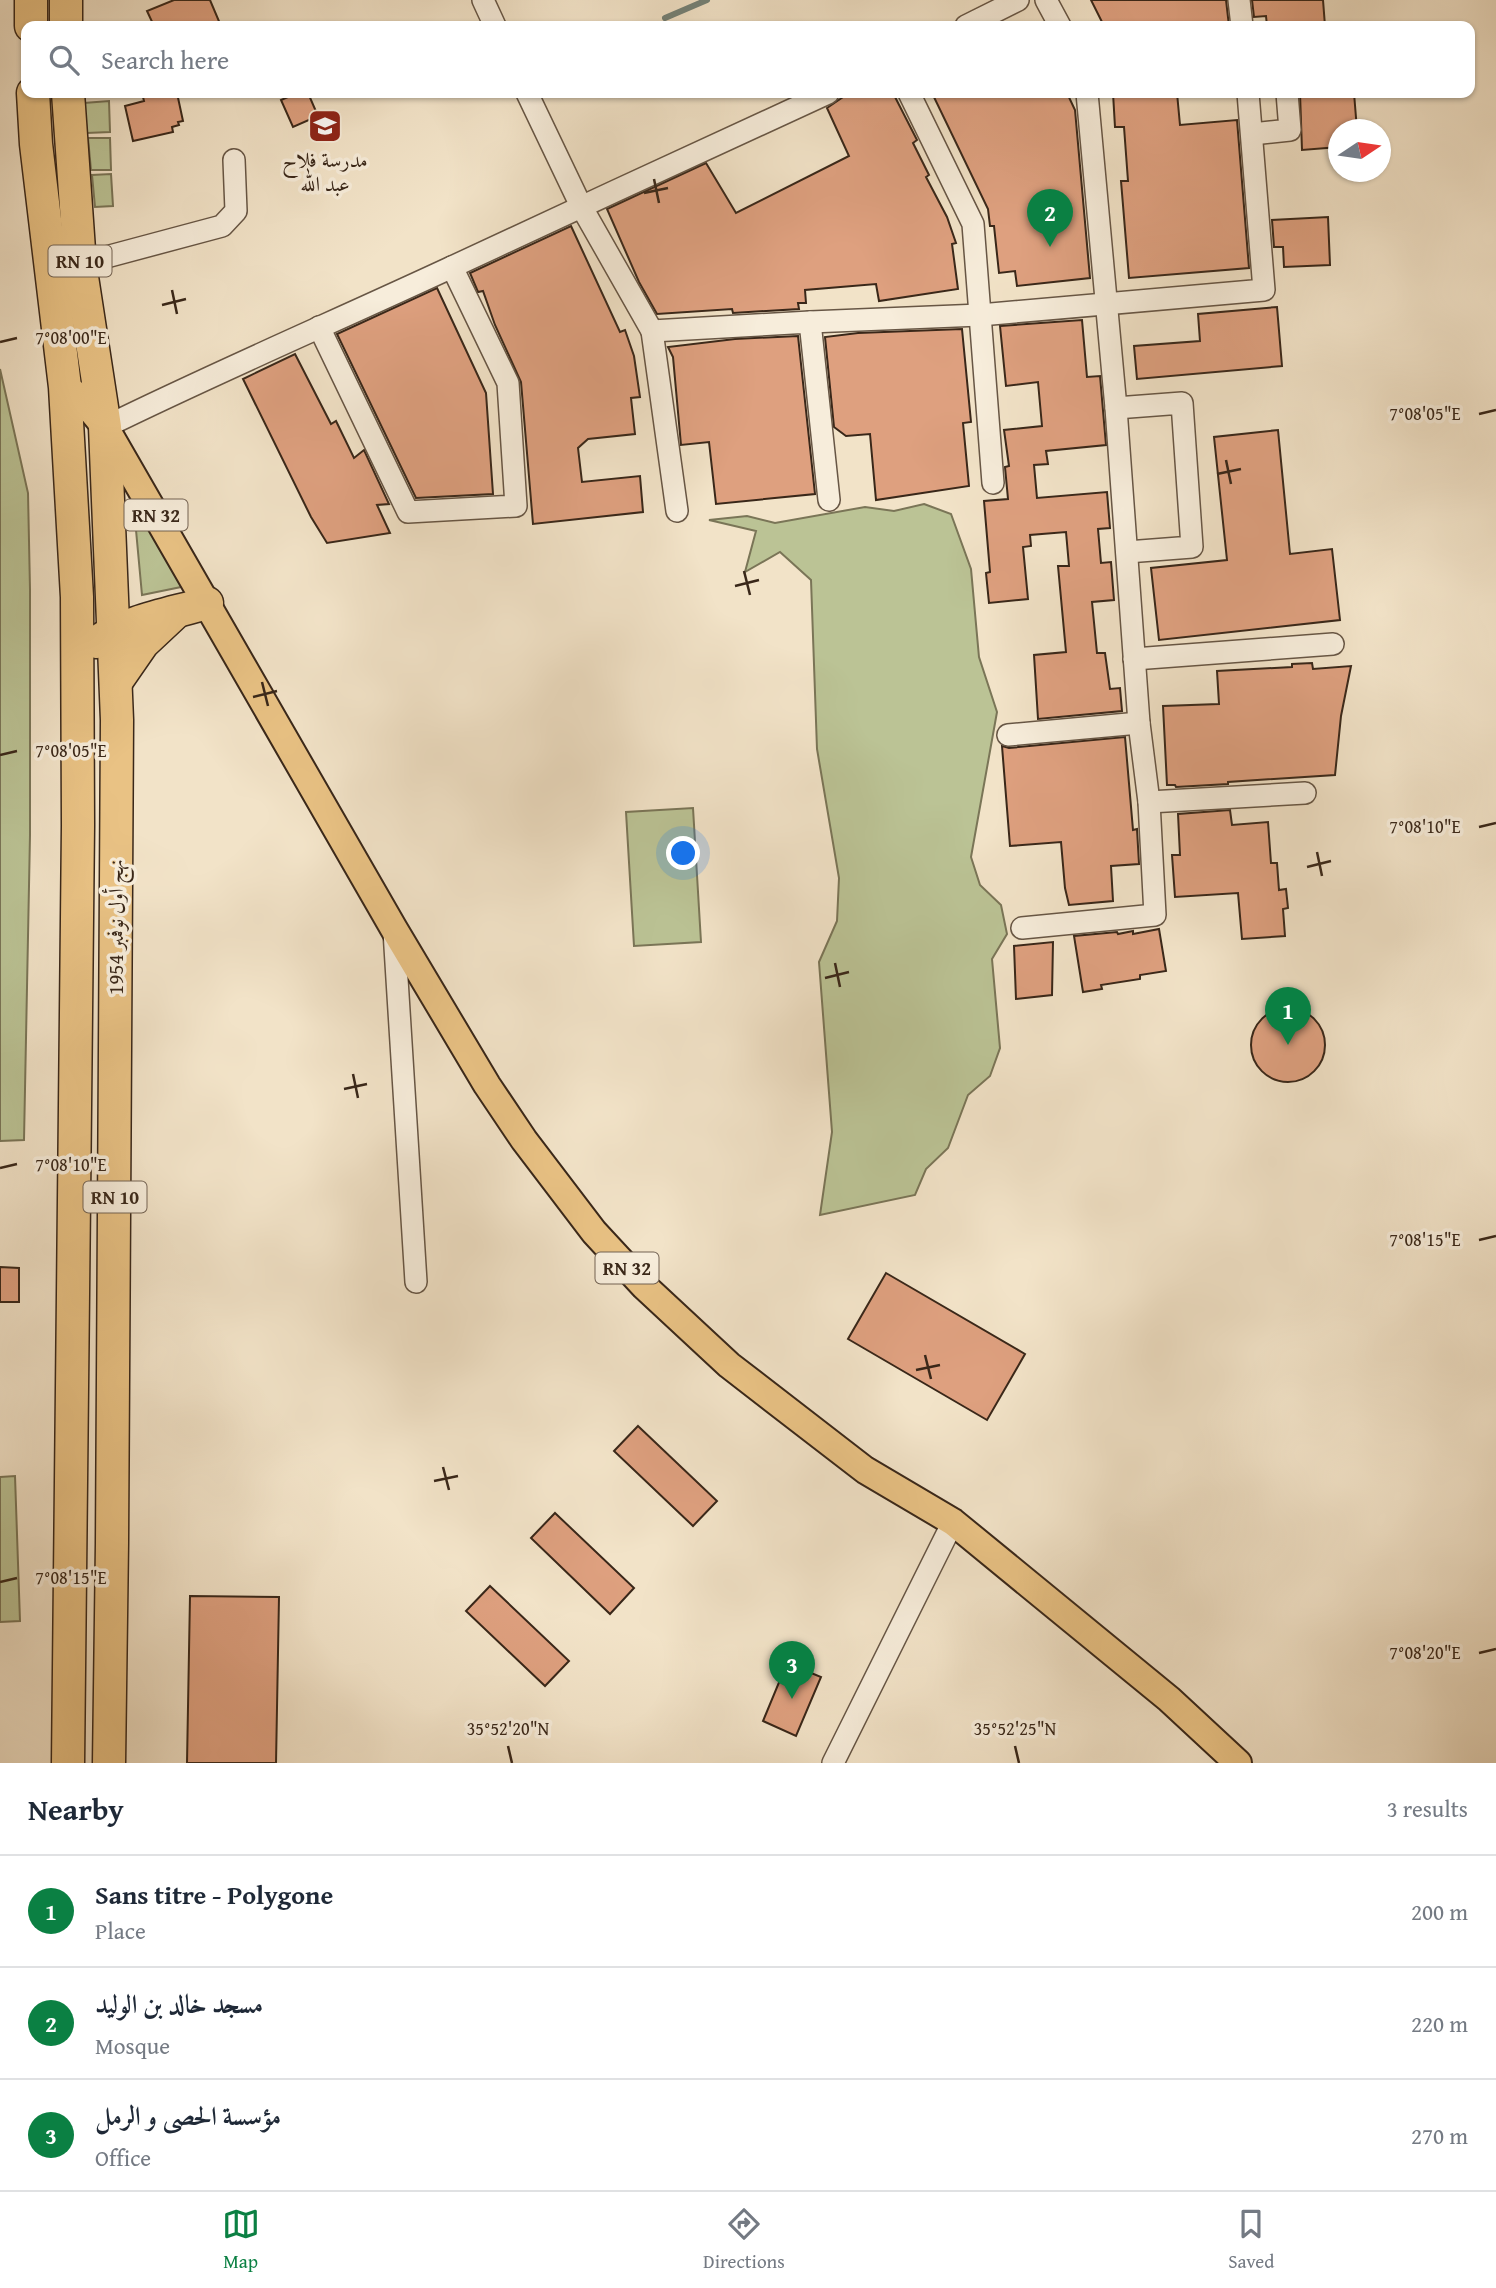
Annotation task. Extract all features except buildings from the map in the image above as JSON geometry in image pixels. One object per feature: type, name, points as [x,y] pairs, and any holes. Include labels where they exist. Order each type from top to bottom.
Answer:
[{"type":"highway","points":[[31,0],[31,21]]},
{"type":"highway","points":[[66,0],[66,21]]},
{"type":"highway","name":"نهج أول نوفمبر 1954","points":[[33,98],[65,387],[75,539],[78,852],[68,1763]]},
{"type":"highway","name":"نهج أول نوفمبر 1954","points":[[68,98],[80,264],[105,427],[116,682],[113,1529],[109,1763]]},
{"type":"highway","points":[[76,662],[86,650],[114,632],[146,619],[192,607]]},
{"type":"highway","points":[[116,682],[143,643],[192,607]]},
{"type":"main road","name":"RN 32","points":[[65,387],[81,398],[105,427],[192,607],[394,929],[487,1085],[524,1140],[594,1232],[644,1286],[729,1365],[864,1470],[953,1522],[1169,1699],[1238,1763]]},
{"type":"street","points":[[483,0],[493,21]]},
{"type":"street","points":[[976,21],[1018,0]]},
{"type":"street","points":[[1046,0],[1057,21]]},
{"type":"street","points":[[1239,0],[1241,21]]},
{"type":"street","points":[[529,98],[581,206],[652,331],[677,511]]},
{"type":"street","points":[[105,427],[205,378],[817,98]]},
{"type":"street","points":[[911,98],[973,224],[993,483]]},
{"type":"street","points":[[1022,928],[1155,915],[1149,802],[1139,723],[1116,408],[1087,98]]},
{"type":"street","points":[[652,331],[980,315],[1264,290],[1248,98]]},
{"type":"street","points":[[1252,134],[1290,130],[1287,98]]},
{"type":"street","points":[[80,264],[222,226],[236,211],[234,160]]},
{"type":"street","points":[[319,327],[408,512],[516,506],[508,383],[452,267]]},
{"type":"street","points":[[810,322],[829,500]]},
{"type":"street","points":[[1116,408],[1182,403],[1192,547],[1127,552]]},
{"type":"street","points":[[1134,659],[1332,644]]},
{"type":"street","points":[[1009,735],[1139,723]]},
{"type":"street","points":[[1149,802],[1306,793]]},
{"type":"street","points":[[394,929],[416,1282]]},
{"type":"street","points":[[832,1763],[953,1522]]},
{"type":"green space","points":[[109,101],[110,132],[87,133],[84,103]]},
{"type":"green space","points":[[88,138],[110,138],[111,170],[91,170]]},
{"type":"green space","points":[[111,174],[113,206],[95,207],[92,175]]},
{"type":"green space","points":[[0,369],[28,493],[30,835],[24,1140],[0,1141]]},
{"type":"green space","points":[[924,504],[951,514],[971,569],[979,657],[997,712],[971,857],[980,885],[1001,905],[1007,934],[992,959],[1000,1048],[990,1076],[968,1095],[948,1148],[926,1169],[915,1195],[820,1215],[832,1132],[819,962],[837,921],[839,878],[817,749],[811,580],[780,552],[745,572],[756,531],[709,520],[747,516],[775,523],[865,507],[894,511]]},
{"type":"green space","points":[[151,526],[186,586],[142,595],[136,530]]},
{"type":"green space","points":[[693,808],[701,942],[634,946],[626,812]]},
{"type":"green space","points":[[15,1476],[20,1621],[0,1622],[0,1477]]},
{"type":"waterway","points":[[665,18],[707,0]]},
{"type":"place","name":"مدرسة فلاح عبد الله","points":[[325,126]]},
{"type":"place","name":"مسجد خالد بن الوليد","points":[[1050,247]]},
{"type":"place","name":"Sans titre - Polygone","points":[[1288,1045]]},
{"type":"place","name":"مؤسسة الحصى و الرمل","points":[[792,1699]]}]
